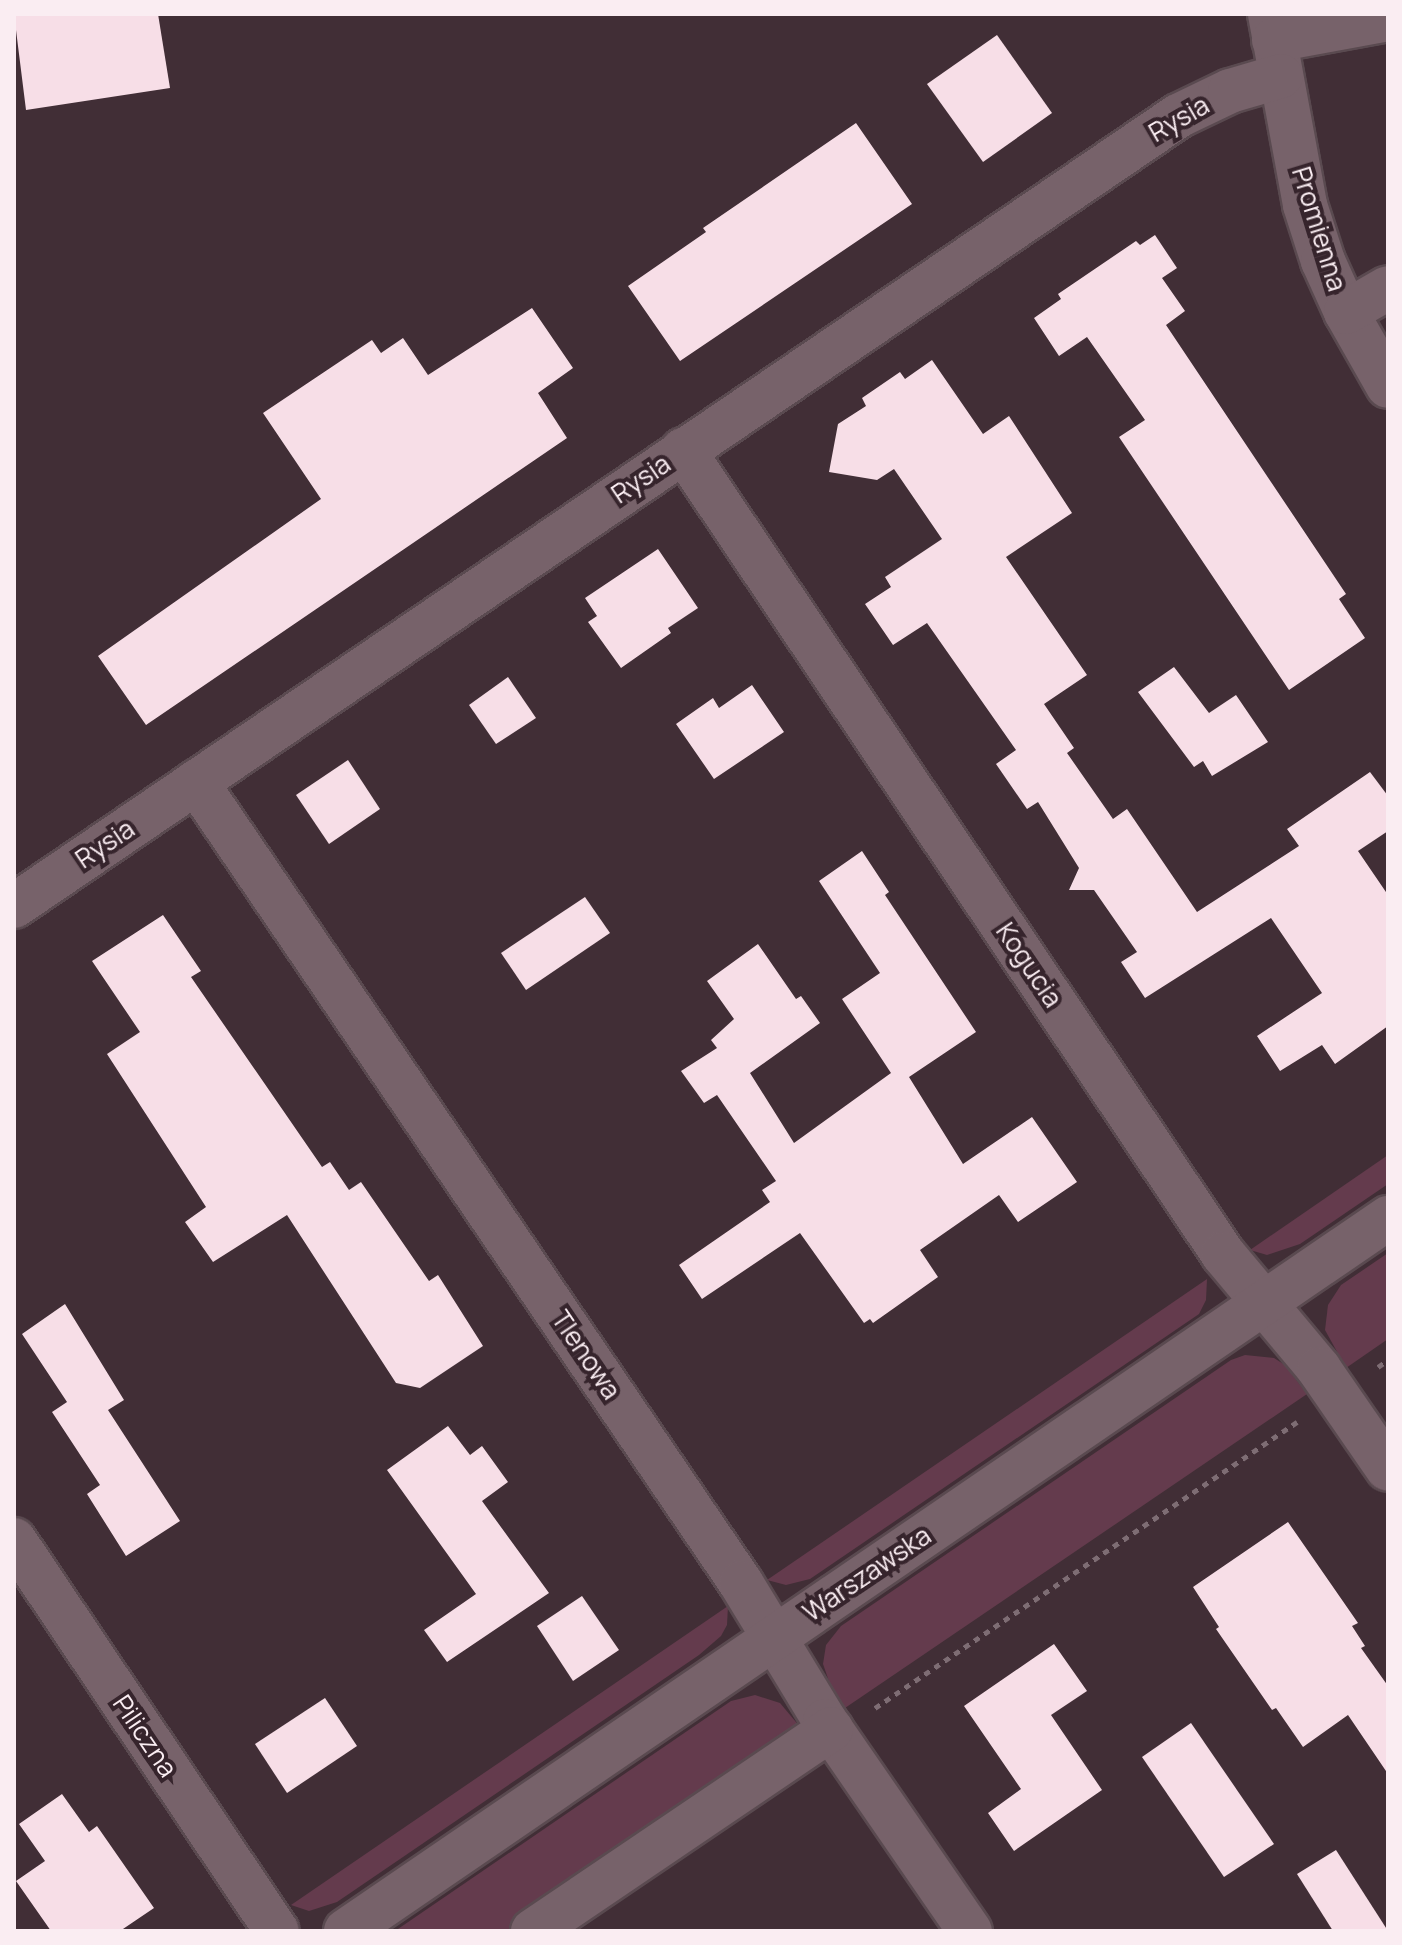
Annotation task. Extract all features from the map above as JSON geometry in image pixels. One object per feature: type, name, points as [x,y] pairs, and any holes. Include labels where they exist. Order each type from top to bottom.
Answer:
[{"type":"street","name":"Rysia","points":[[14,906],[1178,116],[1230,91],[1275,43],[1388,19]]},
{"type":"street","name":"Promienna","points":[[1275,43],[1305,205],[1323,261],[1346,312],[1388,386]]},
{"type":"street","points":[[1346,312],[1388,288]]},
{"type":"street","name":"Kogucia","points":[[683,450],[1223,1254],[1336,1396],[1388,1469]]},
{"type":"street","name":"Tlenowa","points":[[196,782],[741,1583],[831,1729],[970,1931]]},
{"type":"street","name":"Warszawska","points":[[346,1931],[1388,1218]]},
{"type":"street","name":"Piliczna","points":[[14,1540],[277,1931]]},
{"type":"street","points":[[533,1931],[831,1729]]},
{"type":"path","points":[[831,1729],[854,1722],[1388,1360]]},
{"type":"shaded area","points":[[1388,1155],[1388,1184],[1300,1244],[1267,1255],[1250,1250]]},
{"type":"shaded area","points":[[1388,1253],[1388,1339],[1346,1368],[1325,1330],[1328,1305],[1341,1285]]},
{"type":"shaded area","points":[[1207,1279],[1206,1300],[1199,1314],[810,1579],[786,1585],[767,1580]]},
{"type":"shaded area","points":[[1245,1355],[1274,1358],[1285,1365],[1307,1394],[845,1708],[831,1687],[823,1664],[826,1645],[841,1626],[1231,1360]]},
{"type":"shaded area","points":[[728,1606],[727,1625],[721,1636],[699,1655],[337,1902],[309,1911],[291,1905]]},
{"type":"shaded area","points":[[755,1695],[780,1703],[806,1734],[515,1931],[395,1931],[731,1701]]},
{"type":"building","points":[[14,14],[158,14],[170,88],[26,110]]},
{"type":"building","points":[[997,35],[1052,113],[983,162],[927,84]]},
{"type":"building","points":[[856,123],[912,204],[680,361],[628,286],[706,232],[703,228]]},
{"type":"building","points":[[1155,235],[1177,268],[1162,278],[1185,311],[1166,325],[1346,594],[1339,599],[1365,638],[1289,690],[1119,437],[1145,420],[1087,337],[1059,356],[1034,318],[1061,299],[1058,294],[1136,241],[1140,245]]},
{"type":"building","points":[[532,308],[573,368],[538,393],[567,438],[146,725],[98,656],[321,499],[263,413],[372,340],[381,353],[403,338],[428,375]]},
{"type":"building","points":[[932,360],[983,434],[1009,416],[1072,513],[1006,557],[1087,675],[1044,704],[1074,748],[1067,753],[1113,819],[1127,809],[1197,912],[1299,846],[1287,829],[1370,772],[1388,796],[1388,831],[1358,851],[1388,895],[1388,1026],[1335,1064],[1322,1045],[1280,1071],[1257,1036],[1322,993],[1271,918],[1145,998],[1121,962],[1137,952],[1094,890],[1069,890],[1079,868],[1038,802],[1027,809],[996,764],[1016,750],[927,623],[893,645],[865,604],[891,587],[885,577],[942,539],[894,469],[877,480],[829,472],[838,424],[866,406],[862,398],[900,372],[905,379]]},
{"type":"building","points":[[658,549],[698,608],[668,628],[671,633],[621,668],[588,622],[597,616],[585,598]]},
{"type":"building","points":[[1174,667],[1209,713],[1236,695],[1268,742],[1212,776],[1203,761],[1194,767],[1138,692]]},
{"type":"building","points":[[508,677],[536,718],[496,744],[469,705]]},
{"type":"building","points":[[752,685],[784,732],[714,779],[676,724],[713,698],[719,708]]},
{"type":"building","points":[[348,760],[380,809],[329,844],[296,795]]},
{"type":"building","points":[[862,851],[889,892],[885,895],[976,1032],[909,1077],[963,1164],[1032,1117],[1077,1182],[1018,1222],[999,1195],[920,1250],[938,1277],[873,1323],[870,1319],[864,1323],[800,1233],[702,1299],[679,1265],[770,1202],[762,1190],[776,1181],[717,1095],[704,1103],[681,1071],[717,1048],[711,1040],[734,1019],[707,981],[758,944],[796,999],[801,996],[820,1023],[750,1073],[794,1143],[891,1073],[842,999],[880,973],[819,881]]},
{"type":"building","points":[[585,897],[610,933],[526,990],[501,953]]},
{"type":"building","points":[[163,915],[201,971],[191,977],[322,1167],[330,1162],[349,1190],[361,1182],[429,1281],[438,1275],[483,1346],[420,1388],[396,1383],[287,1215],[213,1262],[185,1222],[206,1207],[107,1054],[140,1032],[92,961]]},
{"type":"building","points":[[65,1304],[124,1400],[108,1410],[180,1521],[126,1556],[87,1494],[100,1485],[52,1412],[67,1402],[22,1334]]},
{"type":"building","points":[[448,1426],[470,1455],[482,1446],[508,1482],[482,1501],[549,1593],[447,1662],[424,1630],[476,1594],[387,1470]]},
{"type":"building","points":[[1288,1522],[1358,1623],[1352,1626],[1365,1646],[1361,1648],[1388,1686],[1388,1774],[1348,1715],[1303,1747],[1276,1708],[1272,1710],[1216,1629],[1219,1627],[1193,1587]]},
{"type":"building","points":[[582,1596],[619,1650],[573,1681],[537,1626]]},
{"type":"building","points":[[1054,1644],[1087,1691],[1051,1715],[1102,1790],[1014,1851],[988,1813],[1021,1789],[964,1706]]},
{"type":"building","points":[[325,1698],[357,1746],[287,1793],[255,1744]]},
{"type":"building","points":[[1191,1723],[1274,1844],[1224,1877],[1142,1757]]},
{"type":"building","points":[[62,1794],[89,1832],[97,1826],[154,1908],[120,1931],[51,1931],[16,1881],[45,1861],[19,1824]]},
{"type":"building","points":[[1336,1850],[1388,1931],[1333,1931],[1297,1874]]}]
